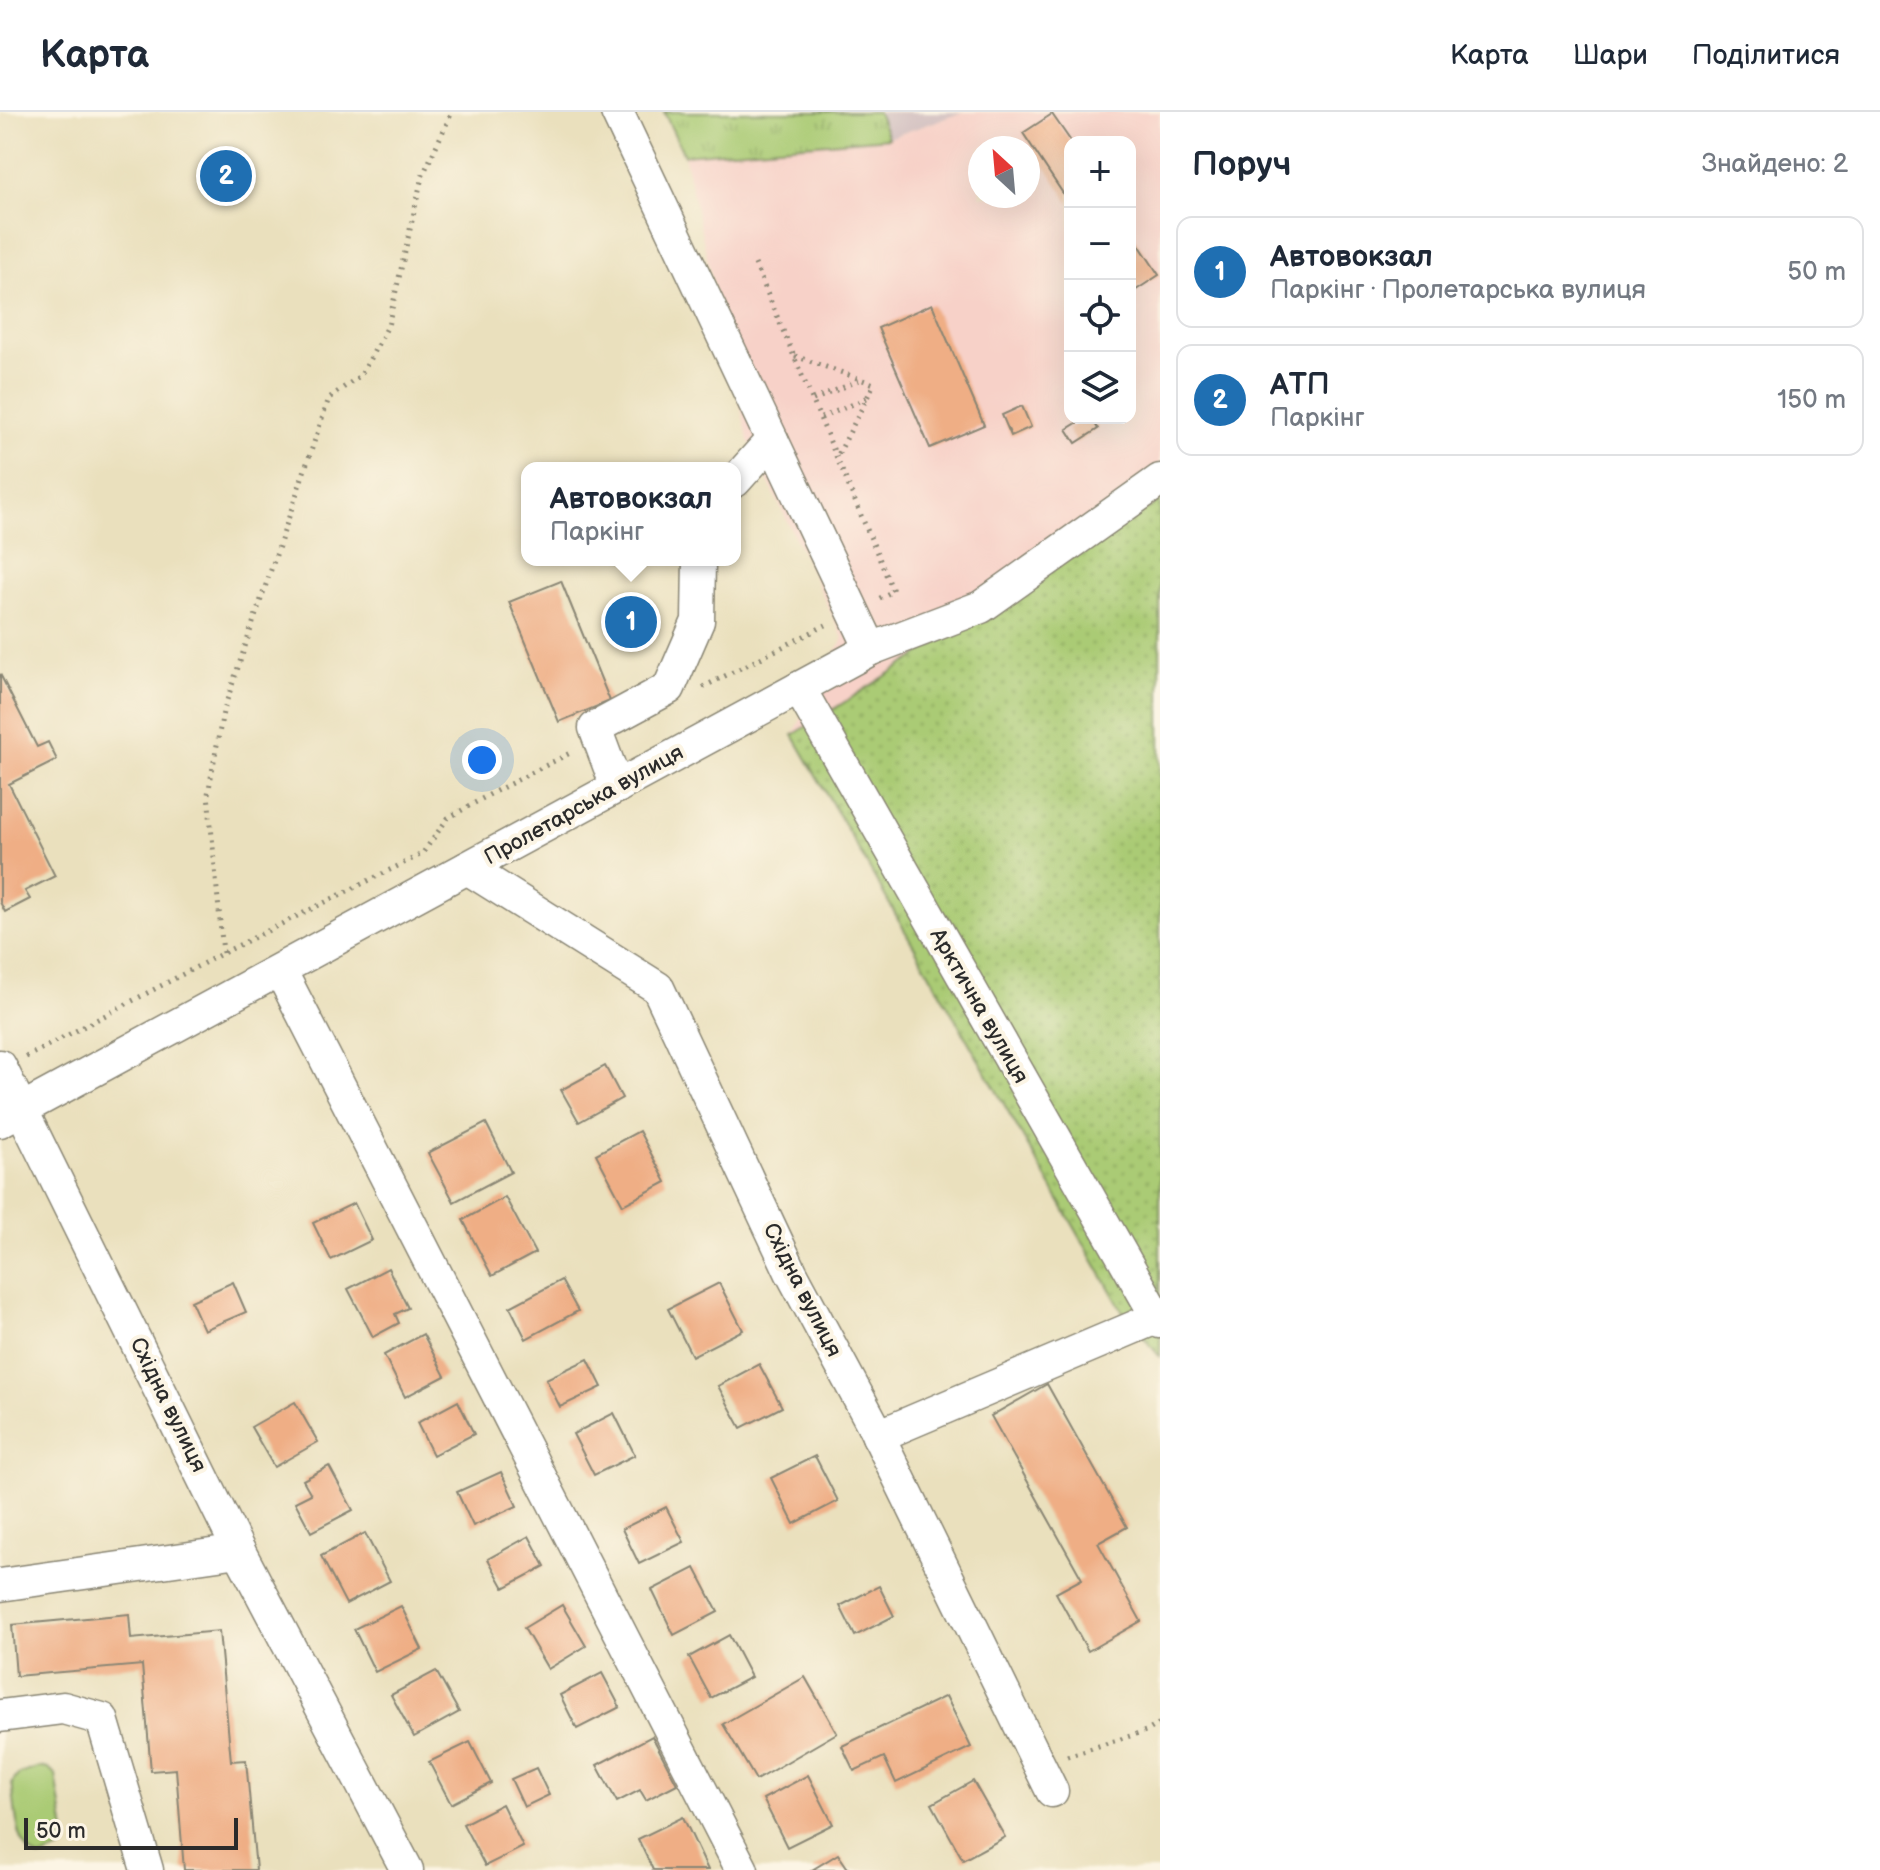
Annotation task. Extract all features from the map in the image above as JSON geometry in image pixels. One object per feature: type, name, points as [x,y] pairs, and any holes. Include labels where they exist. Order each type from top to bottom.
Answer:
[{"type":"street","points":[[617,112],[871,649]]},
{"type":"street","points":[[741,474],[772,440]]},
{"type":"street","name":"Пролетарська вулиця","points":[[12,1115],[871,649],[981,607],[1160,480]]},
{"type":"street","points":[[617,787],[595,728],[669,688],[698,621],[699,566]]},
{"type":"street","name":"Арктична вулиця","points":[[799,688],[1158,1320]]},
{"type":"street","name":"Східна вулиця","points":[[467,868],[658,988],[791,1272],[878,1436],[1046,1778]]},
{"type":"street","points":[[280,970],[742,1870]]},
{"type":"street","name":"Східна вулиця","points":[[1,1067],[12,1115],[407,1870]]},
{"type":"street","points":[[878,1436],[1158,1320]]},
{"type":"street","points":[[0,1585],[239,1551]]},
{"type":"street","points":[[0,1716],[63,1708],[102,1719],[147,1870]]},
{"type":"path","points":[[223,953],[208,794],[223,712],[329,398],[361,375],[388,326],[422,177],[452,112]]},
{"type":"path","points":[[698,690],[893,591],[755,264]]},
{"type":"path","points":[[794,356],[874,384],[837,457]]},
{"type":"path","points":[[813,400],[862,379]]},
{"type":"path","points":[[821,418],[868,397]]},
{"type":"path","points":[[1,1067],[422,854],[448,818],[600,739]]},
{"type":"path","points":[[1046,1778],[1160,1723]]},
{"type":"shaded area","points":[[878,112],[963,112],[888,138]]},
{"type":"shaded area","points":[[963,112],[1160,112],[1160,501],[793,735],[843,638],[748,439],[684,155],[888,138]]},
{"type":"green space","points":[[664,112],[878,112],[888,138],[684,155]]},
{"type":"green space","points":[[1160,501],[1160,1357],[1123,1312],[793,735]]},
{"type":"green space","points":[[39,1767],[56,1775],[65,1832],[62,1849],[40,1858],[31,1853],[21,1837],[12,1783],[18,1775]]},
{"type":"building","points":[[1052,114],[1067,136],[1064,136],[1064,195],[1040,159],[1040,136],[1025,136],[1023,133]]},
{"type":"building","points":[[1136,240],[1159,275],[1136,290]]},
{"type":"building","points":[[932,304],[984,425],[930,448],[878,328]]},
{"type":"building","points":[[1022,406],[1031,427],[1011,436],[1002,415]]},
{"type":"building","points":[[1075,424],[1095,424],[1098,429],[1076,443],[1067,429]]},
{"type":"building","points":[[561,581],[610,701],[559,722],[509,602]]},
{"type":"building","points":[[0,674],[37,747],[48,742],[57,760],[9,784],[55,876],[25,891],[30,899],[5,912],[0,902]]},
{"type":"building","points":[[605,1066],[622,1098],[579,1122],[561,1090]]},
{"type":"building","points":[[486,1123],[511,1172],[454,1202],[428,1153]]},
{"type":"building","points":[[639,1131],[666,1182],[623,1205],[596,1154]]},
{"type":"building","points":[[505,1197],[535,1253],[492,1276],[463,1220]]},
{"type":"building","points":[[354,1203],[372,1240],[331,1260],[313,1223]]},
{"type":"building","points":[[388,1268],[408,1308],[395,1314],[399,1323],[373,1337],[348,1289]]},
{"type":"building","points":[[561,1280],[578,1311],[526,1339],[510,1307]]},
{"type":"building","points":[[233,1282],[246,1312],[204,1330],[191,1301]]},
{"type":"building","points":[[719,1283],[743,1330],[692,1356],[668,1309]]},
{"type":"building","points":[[423,1334],[445,1376],[405,1397],[384,1355]]},
{"type":"building","points":[[588,1359],[602,1387],[560,1407],[546,1379]]},
{"type":"building","points":[[759,1364],[782,1407],[741,1428],[718,1386]]},
{"type":"building","points":[[1047,1384],[1127,1527],[1098,1543],[1141,1621],[1088,1651],[1056,1593],[1082,1579],[991,1416]]},
{"type":"building","points":[[458,1401],[474,1434],[433,1455],[417,1423]]},
{"type":"building","points":[[295,1402],[318,1442],[274,1467],[251,1427]]},
{"type":"building","points":[[614,1413],[635,1455],[594,1475],[573,1434]]},
{"type":"building","points":[[815,1456],[838,1501],[794,1524],[771,1478]]},
{"type":"building","points":[[329,1466],[353,1510],[311,1532],[295,1502],[311,1494],[303,1480]]},
{"type":"building","points":[[501,1472],[517,1506],[473,1526],[457,1492]]},
{"type":"building","points":[[666,1507],[684,1542],[639,1564],[622,1529]]},
{"type":"building","points":[[365,1533],[390,1581],[346,1604],[321,1556]]},
{"type":"building","points":[[529,1536],[545,1566],[504,1588],[488,1559]]},
{"type":"building","points":[[695,1568],[718,1612],[674,1635],[652,1590]]},
{"type":"building","points":[[879,1586],[894,1616],[855,1636],[840,1606]]},
{"type":"building","points":[[562,1605],[586,1646],[548,1669],[524,1628]]},
{"type":"building","points":[[401,1606],[422,1649],[375,1672],[354,1629]]},
{"type":"building","points":[[129,1614],[131,1639],[219,1631],[231,1761],[246,1760],[256,1870],[184,1870],[176,1769],[151,1771],[142,1665],[16,1676],[12,1625]]},
{"type":"building","points":[[729,1635],[751,1677],[711,1698],[689,1657]]},
{"type":"building","points":[[436,1671],[459,1712],[414,1737],[391,1695]]},
{"type":"building","points":[[602,1673],[620,1707],[577,1729],[560,1695]]},
{"type":"building","points":[[805,1677],[837,1733],[756,1780],[723,1724]]},
{"type":"building","points":[[946,1696],[971,1747],[896,1783],[884,1757],[854,1771],[842,1746]]},
{"type":"building","points":[[652,1736],[677,1784],[646,1800],[640,1790],[617,1802],[597,1765]]},
{"type":"building","points":[[470,1742],[491,1783],[451,1804],[429,1762]]},
{"type":"building","points":[[536,1768],[549,1795],[524,1807],[511,1779]]},
{"type":"building","points":[[808,1775],[833,1824],[787,1847],[763,1799]]},
{"type":"building","points":[[973,1781],[1005,1837],[963,1860],[932,1804]]},
{"type":"building","points":[[502,1804],[523,1847],[485,1866],[463,1824]]},
{"type":"building","points":[[683,1817],[708,1870],[653,1870],[638,1839]]},
{"type":"building","points":[[838,1854],[849,1870],[812,1870]]},
{"type":"place","name":"АТП","points":[[226,176]]},
{"type":"place","name":"Автовокзал","points":[[631,622]]}]
